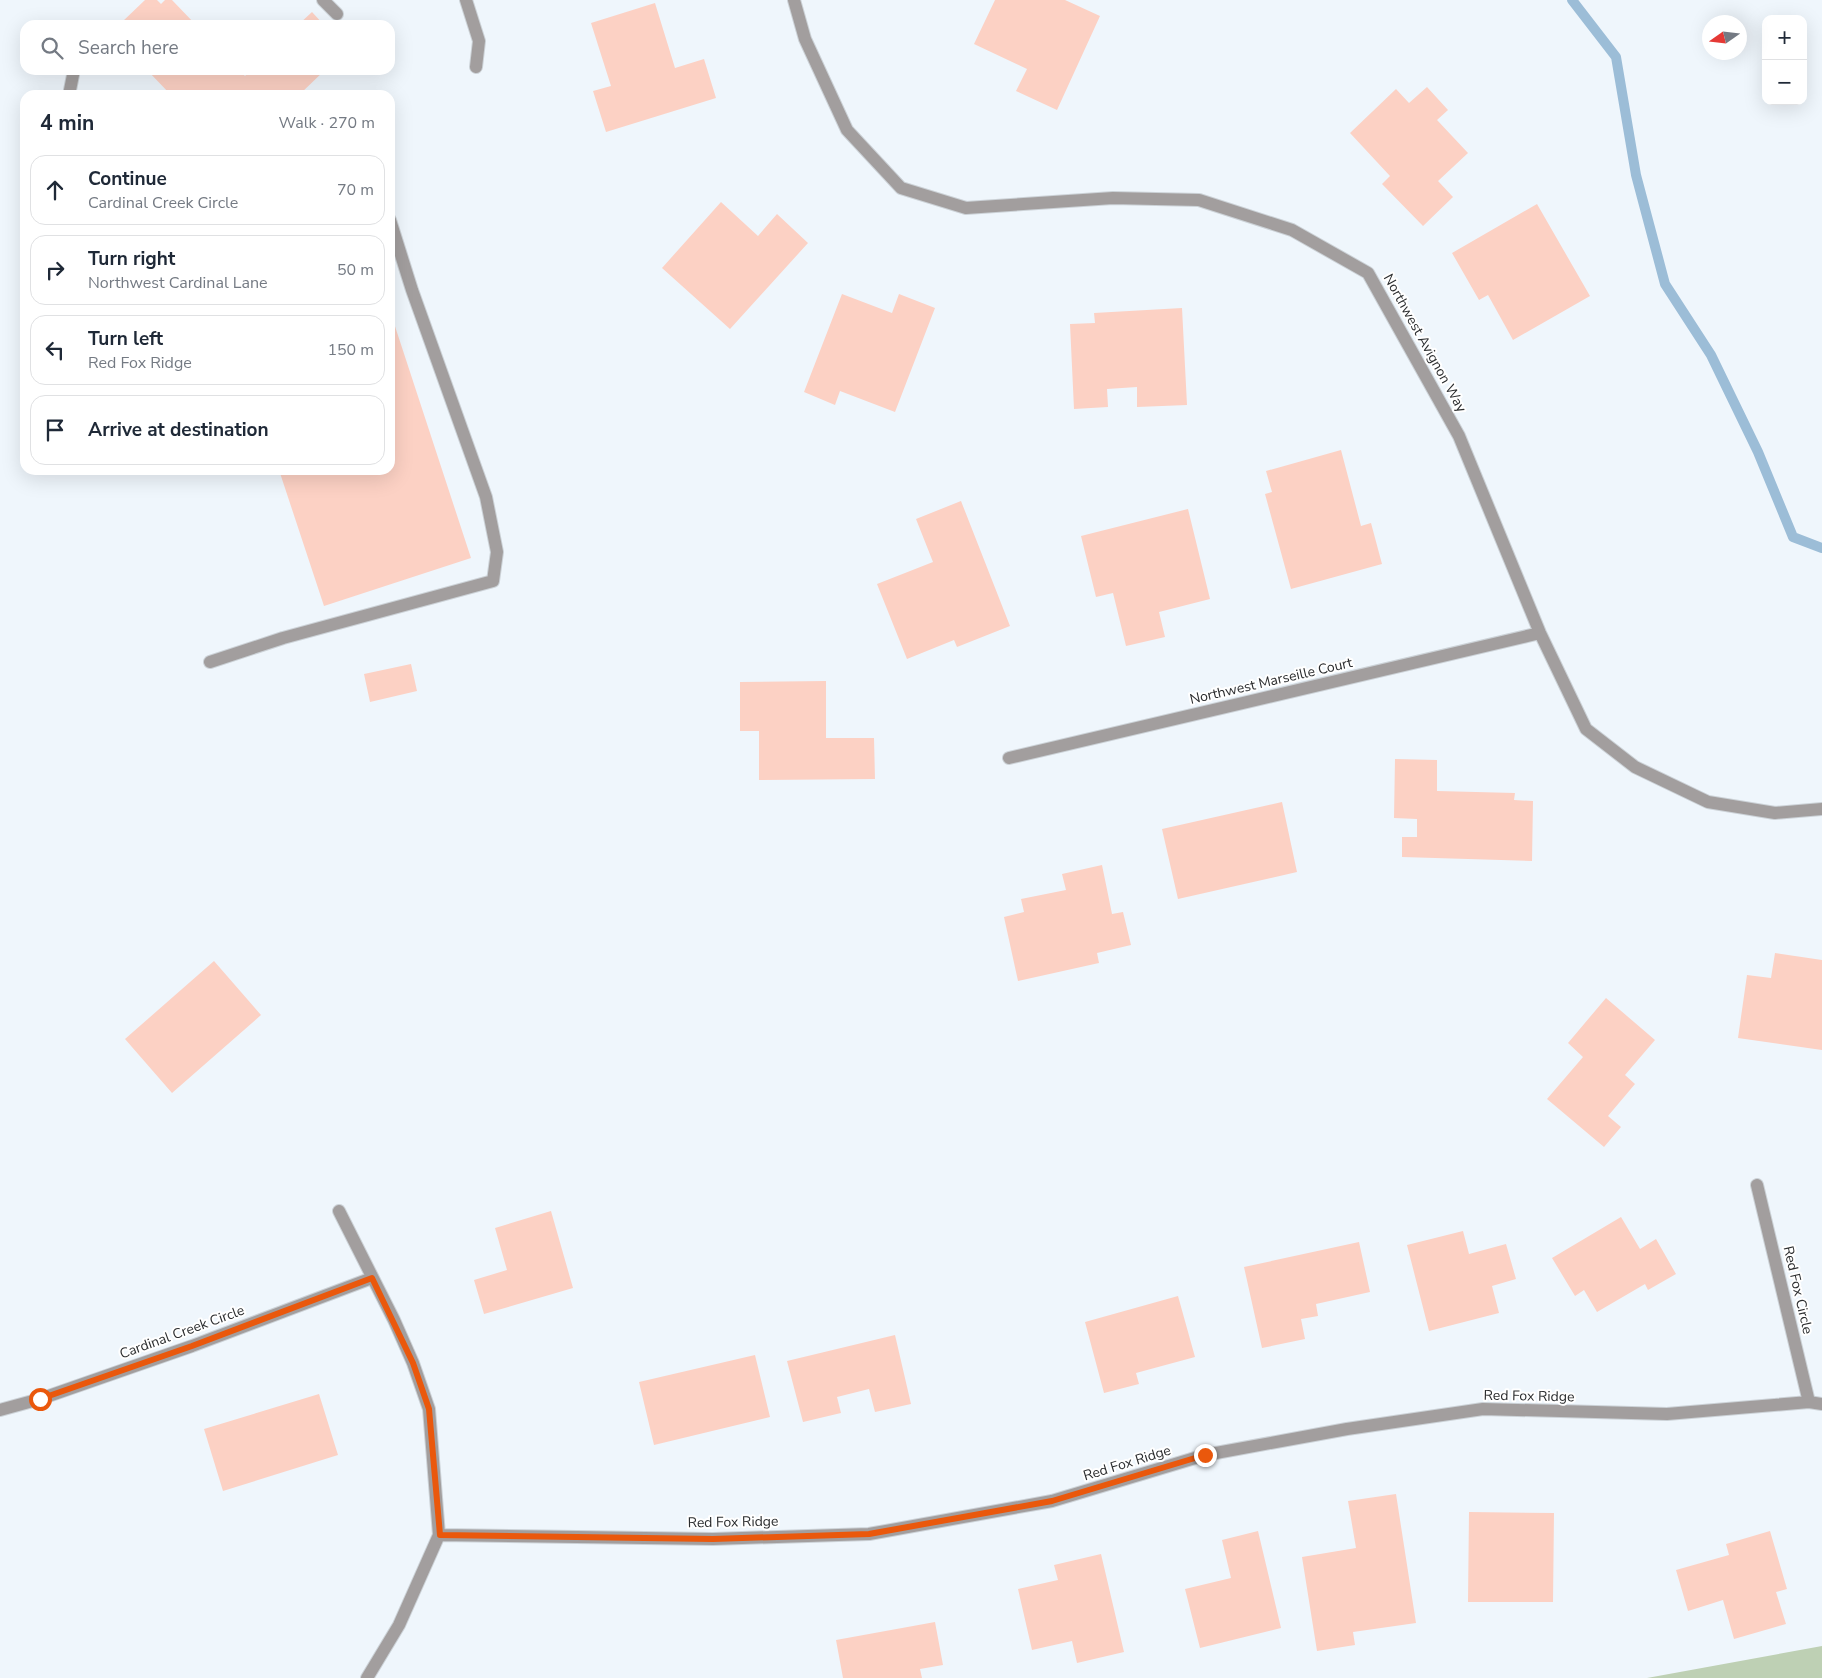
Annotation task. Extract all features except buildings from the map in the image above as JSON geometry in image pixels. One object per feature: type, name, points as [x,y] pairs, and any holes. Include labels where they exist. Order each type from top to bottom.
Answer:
[{"type":"street","points":[[323,0],[337,14]]},
{"type":"street","points":[[466,0],[479,41],[476,67]]},
{"type":"street","name":"Northwest Avignon Way","points":[[794,0],[805,39],[847,130],[901,188],[966,208],[1113,198],[1199,200],[1292,230],[1368,273],[1459,436],[1540,633],[1586,729],[1635,767],[1708,802],[1775,813],[1822,809]]},
{"type":"street","points":[[70,90],[73,75]]},
{"type":"street","points":[[210,662],[283,638],[493,581],[497,552],[486,497],[412,290],[395,236]]},
{"type":"street","name":"Northwest Marseille Court","points":[[1009,758],[1540,633]]},
{"type":"street","name":"Red Fox Circle","points":[[1758,1185],[1809,1402]]},
{"type":"street","points":[[339,1211],[413,1363],[429,1409],[440,1535],[400,1625],[367,1678]]},
{"type":"street","name":"Cardinal Creek Circle","points":[[0,1410],[40,1399],[192,1346],[372,1278]]},
{"type":"street","name":"Red Fox Ridge","points":[[440,1535],[713,1539],[869,1534],[1052,1501],[1205,1455],[1347,1429],[1483,1409],[1667,1414],[1809,1402],[1822,1404]]},
{"type":"green space","points":[[1822,1646],[1822,1678],[1647,1678]]},
{"type":"waterway","points":[[1572,0],[1616,57],[1636,175],[1665,284],[1711,355],[1758,452],[1793,537],[1822,548]]},
{"type":"route","points":[[40,1399],[192,1346],[372,1278],[394,1320],[413,1363],[429,1409],[440,1535],[713,1539],[869,1534],[1052,1501],[1205,1455]]}]
